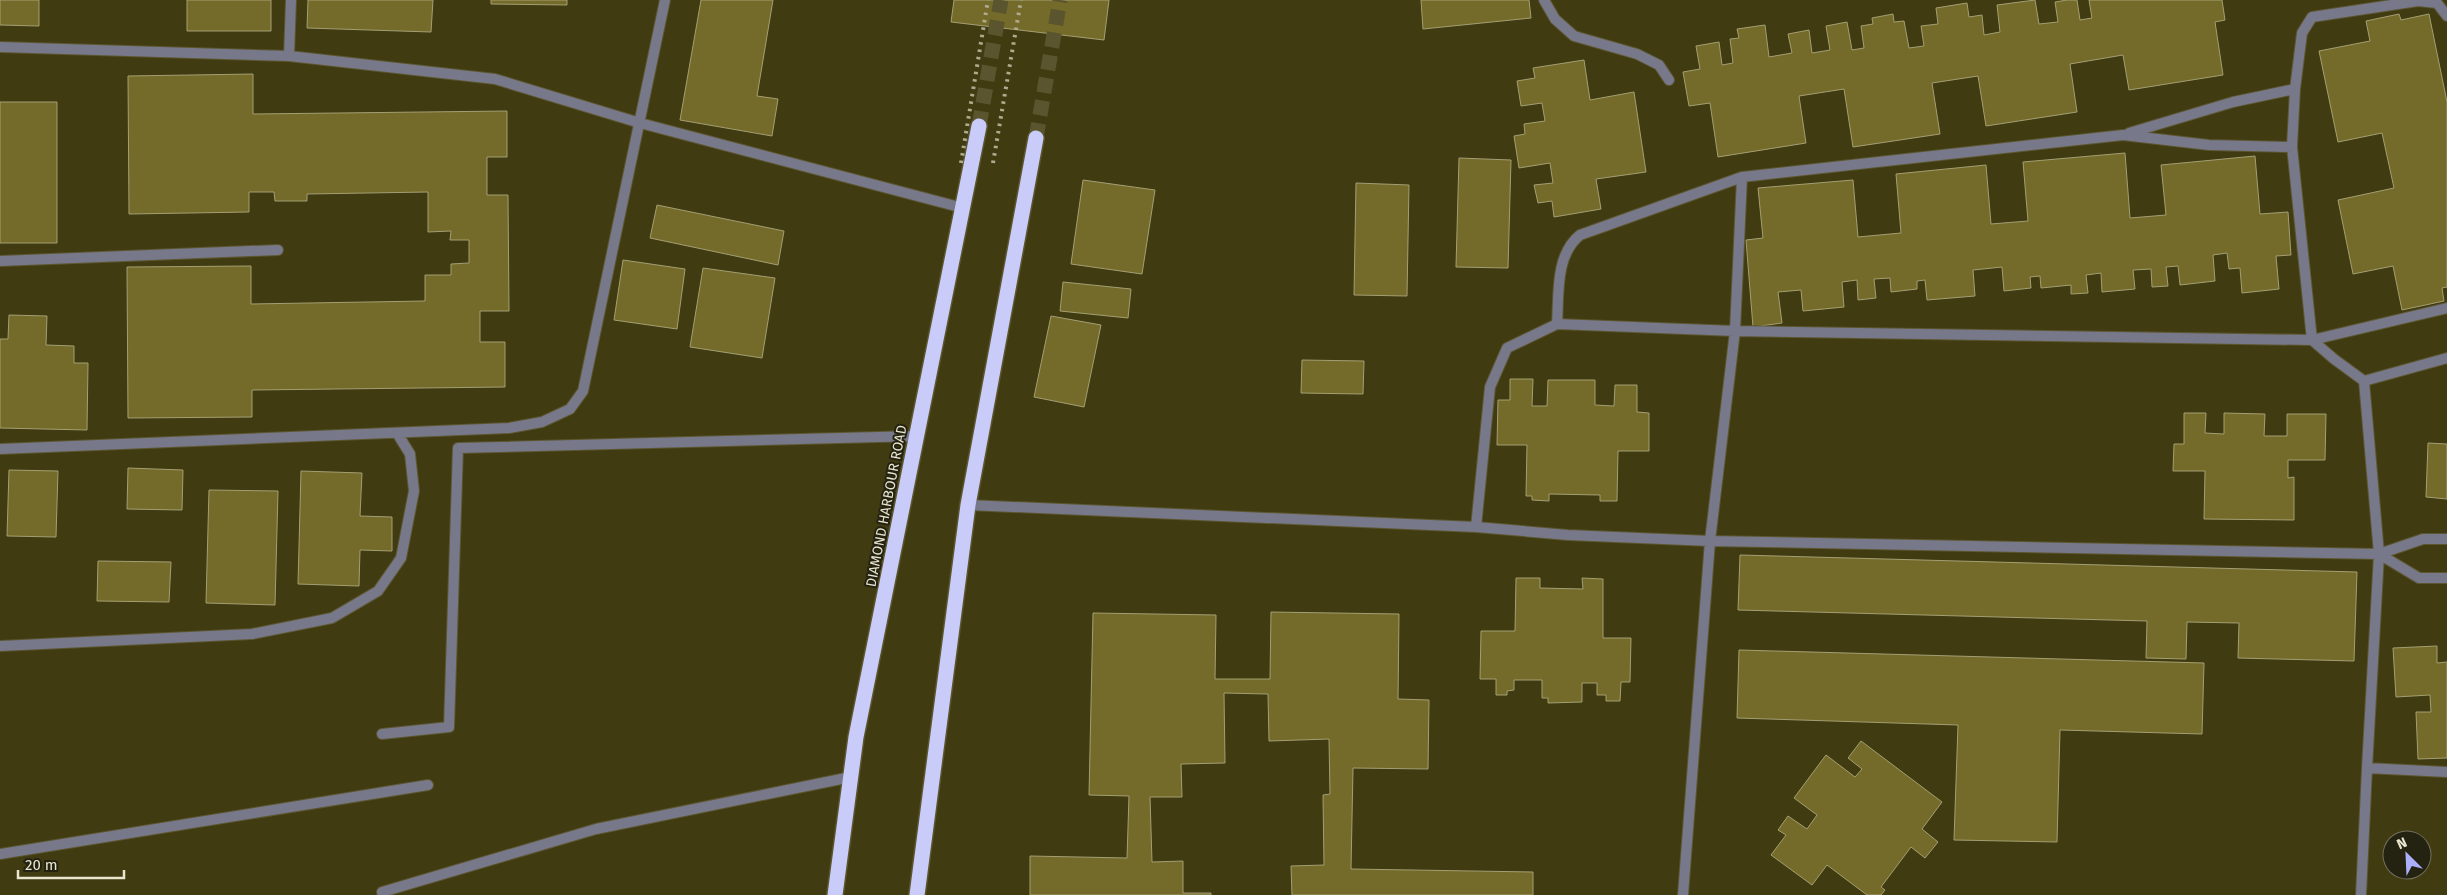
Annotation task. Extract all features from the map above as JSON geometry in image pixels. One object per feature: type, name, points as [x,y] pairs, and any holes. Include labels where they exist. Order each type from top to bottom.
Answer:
[{"type":"highway","name":"DIAMOND HARBOUR ROAD","points":[[835,895],[856,737],[979,126]]},
{"type":"highway","points":[[917,895],[968,505],[1036,138]]},
{"type":"street","points":[[289,56],[291,0]]},
{"type":"street","points":[[0,449],[509,428],[542,422],[570,409],[583,391],[665,0]]},
{"type":"street","points":[[1544,0],[1555,20],[1574,36],[1637,54],[1659,65],[1669,80]]},
{"type":"street","points":[[2361,895],[2380,554],[2364,380],[2334,359],[2312,340],[2292,147],[2295,89],[2302,33],[2312,17],[2418,1],[2437,3],[2447,16]]},
{"type":"street","points":[[0,47],[289,56],[495,78],[640,123],[963,208]]},
{"type":"street","points":[[1557,324],[1563,256],[1570,243],[1580,235],[1742,178],[2123,135],[2233,102],[2295,89]]},
{"type":"street","points":[[2123,135],[2209,145],[2292,147]]},
{"type":"street","points":[[1683,895],[1710,541],[1735,331],[1742,178]]},
{"type":"street","points":[[0,261],[278,250]]},
{"type":"street","points":[[1476,527],[1490,388],[1507,348],[1557,324],[1735,331],[2312,340],[2447,308]]},
{"type":"street","points":[[2364,380],[2447,358]]},
{"type":"street","points":[[0,646],[252,634],[332,618],[378,591],[401,558],[414,491],[410,454],[396,433]]},
{"type":"street","points":[[382,734],[449,727],[458,448],[917,436]]},
{"type":"street","points":[[968,505],[1476,527],[1710,541],[2380,554],[2423,539],[2447,539]]},
{"type":"street","points":[[2380,554],[2419,578],[2447,578]]},
{"type":"street","points":[[2367,768],[2447,772]]},
{"type":"street","points":[[382,892],[596,829],[851,777]]},
{"type":"street","points":[[0,854],[428,786]]},
{"type":"building","points":[[0,0],[39,0],[39,26],[0,25]]},
{"type":"building","points":[[187,0],[271,0],[271,31],[187,31]]},
{"type":"building","points":[[308,0],[433,0],[431,32],[307,28]]},
{"type":"building","points":[[491,0],[567,0],[567,5],[491,4]]},
{"type":"building","points":[[701,0],[773,0],[757,96],[778,99],[772,136],[680,120]]},
{"type":"building","points":[[954,0],[1109,0],[1104,40],[951,22]]},
{"type":"building","points":[[1421,0],[1529,0],[1531,18],[1423,29]]},
{"type":"building","points":[[2035,0],[2039,24],[2058,22],[2055,2],[2067,0],[2077,0],[2080,20],[2092,18],[2089,0],[2222,0],[2225,20],[2215,22],[2223,75],[2129,90],[2123,55],[2070,64],[2077,112],[1986,126],[1978,76],[1932,83],[1940,134],[1853,147],[1844,89],[1799,96],[1806,143],[1718,157],[1710,103],[1689,106],[1683,72],[1700,69],[1696,46],[1719,42],[1722,65],[1733,63],[1730,39],[1739,38],[1737,29],[1765,25],[1769,57],[1792,53],[1788,34],[1809,30],[1812,53],[1830,50],[1826,26],[1847,22],[1852,50],[1864,48],[1861,26],[1873,24],[1872,18],[1893,14],[1894,22],[1904,21],[1909,48],[1924,46],[1921,26],[1938,24],[1936,8],[1967,3],[1969,17],[1982,15],[1984,35],[2000,32],[1997,5]]},
{"type":"building","points":[[2399,14],[2401,20],[2429,14],[2447,102],[2447,287],[2442,288],[2444,301],[2402,310],[2393,266],[2353,274],[2338,200],[2394,188],[2382,133],[2338,142],[2319,51],[2370,41],[2366,21]]},
{"type":"building","points":[[1584,60],[1590,100],[1634,92],[1646,172],[1596,179],[1601,209],[1554,217],[1552,201],[1538,203],[1534,185],[1553,183],[1550,163],[1519,168],[1514,136],[1525,134],[1524,124],[1545,121],[1542,103],[1521,106],[1517,81],[1535,78],[1533,68]]},
{"type":"building","points":[[253,74],[253,114],[507,111],[507,157],[487,157],[487,195],[508,195],[509,311],[480,311],[480,342],[505,342],[505,387],[252,390],[252,417],[128,418],[127,267],[251,266],[251,304],[425,301],[425,275],[451,275],[451,264],[469,263],[469,240],[450,240],[451,231],[428,232],[428,192],[307,194],[307,201],[275,201],[274,192],[249,192],[249,212],[129,214],[128,76]]},
{"type":"building","points":[[0,102],[57,102],[57,243],[0,243]]},
{"type":"building","points":[[2125,153],[2130,218],[2166,215],[2161,165],[2255,156],[2260,214],[2288,212],[2291,255],[2276,256],[2279,289],[2242,293],[2240,268],[2229,269],[2227,253],[2213,255],[2215,281],[2180,285],[2178,266],[2166,267],[2168,286],[2152,287],[2151,269],[2133,270],[2135,289],[2102,292],[2101,273],[2086,275],[2088,293],[2071,294],[2071,285],[2041,288],[2040,276],[2030,277],[2031,288],[2004,291],[2002,267],[1973,270],[1975,296],[1927,300],[1925,280],[1917,281],[1917,289],[1891,292],[1890,278],[1874,279],[1876,298],[1858,300],[1857,280],[1842,282],[1844,307],[1803,311],[1801,290],[1778,292],[1782,323],[1753,327],[1746,240],[1763,238],[1758,188],[1853,180],[1858,237],[1901,233],[1896,174],[1986,165],[1991,224],[2028,221],[2023,162]]},
{"type":"building","points":[[1459,158],[1511,160],[1508,268],[1456,267]]},
{"type":"building","points":[[1083,180],[1155,190],[1142,274],[1071,264]]},
{"type":"building","points":[[1356,183],[1409,185],[1407,296],[1354,295]]},
{"type":"building","points":[[657,205],[784,231],[778,265],[650,238]]},
{"type":"building","points":[[623,260],[685,269],[677,329],[614,320]]},
{"type":"building","points":[[703,268],[775,278],[762,358],[690,347]]},
{"type":"building","points":[[1063,282],[1131,289],[1128,318],[1060,311]]},
{"type":"building","points":[[9,315],[47,316],[46,345],[74,346],[74,363],[88,363],[87,430],[0,428],[0,339],[8,339]]},
{"type":"building","points":[[1051,316],[1101,325],[1084,407],[1034,397]]},
{"type":"building","points":[[1302,360],[1364,361],[1363,394],[1301,393]]},
{"type":"building","points":[[1510,379],[1533,379],[1532,406],[1547,406],[1548,380],[1595,380],[1595,405],[1614,406],[1615,385],[1637,385],[1637,412],[1649,413],[1649,451],[1618,451],[1617,501],[1600,501],[1600,495],[1549,494],[1549,501],[1532,500],[1532,496],[1526,496],[1527,445],[1497,445],[1498,400],[1510,400]]},
{"type":"building","points":[[2184,413],[2206,413],[2205,433],[2224,434],[2224,413],[2265,414],[2264,436],[2287,436],[2287,414],[2326,414],[2325,460],[2288,460],[2288,478],[2294,477],[2294,520],[2204,519],[2205,471],[2173,471],[2174,444],[2184,444]]},
{"type":"building","points":[[2428,443],[2447,444],[2447,499],[2426,497]]},
{"type":"building","points":[[128,468],[183,470],[182,510],[127,509]]},
{"type":"building","points":[[9,470],[58,471],[56,537],[7,536]]},
{"type":"building","points":[[301,471],[362,473],[360,516],[392,517],[392,551],[360,550],[359,586],[298,584]]},
{"type":"building","points":[[209,490],[278,491],[275,605],[206,603]]},
{"type":"building","points":[[1740,555],[2357,572],[2354,661],[2238,658],[2239,623],[2187,622],[2186,659],[2146,658],[2147,621],[1738,610]]},
{"type":"building","points":[[98,561],[171,562],[169,602],[97,601]]},
{"type":"building","points":[[1516,578],[1540,578],[1540,588],[1583,589],[1582,578],[1603,579],[1603,638],[1631,638],[1630,682],[1621,682],[1620,701],[1606,701],[1606,695],[1597,695],[1597,683],[1582,683],[1582,702],[1548,703],[1548,698],[1542,698],[1542,680],[1514,680],[1514,690],[1507,691],[1507,695],[1496,695],[1496,679],[1480,679],[1481,631],[1515,631]]},
{"type":"building","points":[[1271,612],[1399,614],[1398,699],[1429,700],[1428,769],[1353,768],[1351,869],[1533,872],[1533,895],[1292,895],[1291,866],[1324,865],[1323,795],[1330,794],[1329,739],[1269,741],[1268,694],[1224,693],[1225,763],[1181,764],[1182,797],[1150,797],[1152,862],[1183,861],[1183,893],[1211,893],[1211,895],[1030,895],[1030,856],[1127,858],[1129,796],[1089,795],[1093,613],[1216,615],[1215,679],[1270,679]]},
{"type":"building","points":[[2437,646],[2437,663],[2447,662],[2447,758],[2418,759],[2416,712],[2431,712],[2430,695],[2396,697],[2393,648]]},
{"type":"building","points":[[1739,650],[2204,663],[2202,734],[2060,730],[2057,842],[1954,840],[1958,725],[1737,718]]},
{"type":"building","points":[[1861,741],[1942,802],[1922,829],[1938,842],[1925,858],[1911,847],[1881,887],[1885,890],[1881,895],[1867,895],[1827,865],[1812,885],[1771,855],[1786,835],[1778,830],[1788,816],[1807,829],[1817,815],[1794,798],[1826,755],[1855,777],[1862,769],[1848,758]]},
{"type":"tunnel","points":[[979,126],[1001,0]]},
{"type":"tunnel","points":[[1036,138],[1060,0]]},
{"type":"railway","points":[[961,163],[988,0]]},
{"type":"railway","points":[[993,163],[1021,0]]}]
